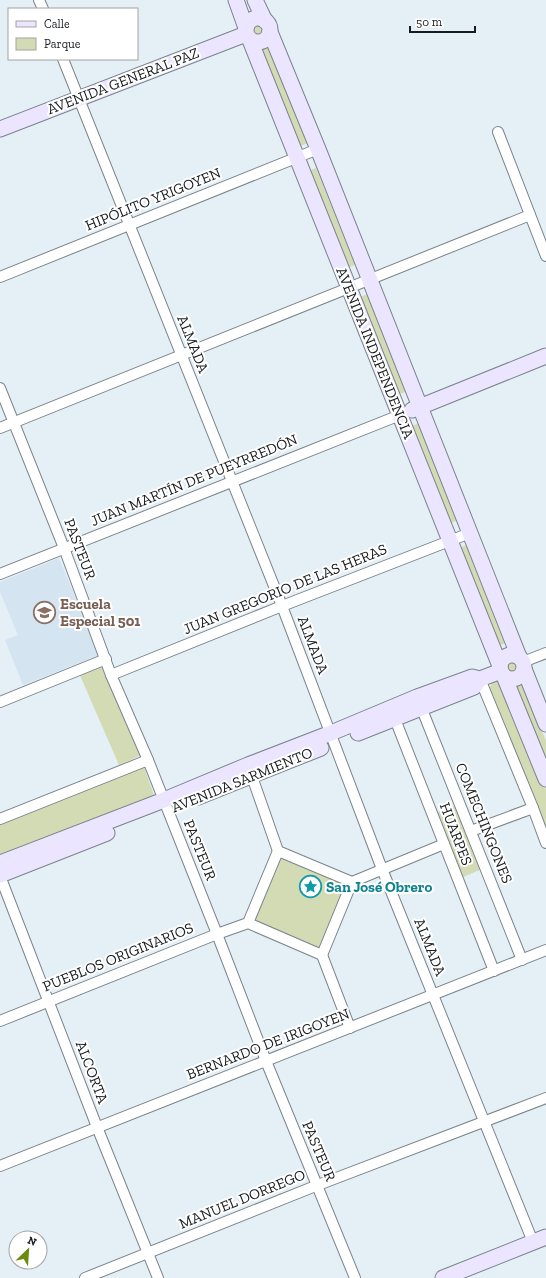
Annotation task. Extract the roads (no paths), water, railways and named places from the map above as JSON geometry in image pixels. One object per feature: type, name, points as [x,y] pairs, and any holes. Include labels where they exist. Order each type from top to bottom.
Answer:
[{"type":"main road","name":"AVENIDA INDEPENDENCIA","points":[[236,0],[247,34],[546,779]]},
{"type":"main road","name":"AVENIDA INDEPENDENCIA","points":[[255,0],[318,149],[546,724]]},
{"type":"main road","points":[[258,18],[267,26],[269,35],[264,41],[257,42],[247,34],[249,22],[258,18]]},
{"type":"main road","name":"AVENIDA GENERAL PAZ","points":[[0,129],[247,34]]},
{"type":"main road","points":[[400,415],[546,356]]},
{"type":"main road","points":[[513,655],[522,663],[520,676],[515,679],[508,678],[502,671],[502,662],[506,657],[513,655]]},
{"type":"main road","name":"AVENIDA SARMIENTO","points":[[0,875],[250,770],[333,738],[419,702],[474,687],[480,679],[502,671]]},
{"type":"main road","name":"AVENIDA SARMIENTO","points":[[0,863],[166,805]]},
{"type":"main road","points":[[443,1278],[540,1240]]},
{"type":"street","name":"ALMADA","points":[[63,60],[282,606],[382,869],[484,1122],[540,1240]]},
{"type":"street","points":[[498,132],[546,256]]},
{"type":"street","name":"HIPÓLITO YRIGOYEN","points":[[0,277],[318,149]]},
{"type":"street","points":[[0,428],[530,215]]},
{"type":"street","name":"PASTEUR","points":[[0,388],[64,548],[111,675],[148,760],[266,1061],[355,1278]]},
{"type":"street","name":"JUAN MARTÍN DE PUEYRREDÓN","points":[[0,574],[400,415]]},
{"type":"street","name":"JUAN GREGORIO DE LAS HERAS","points":[[111,675],[470,532]]},
{"type":"street","points":[[522,663],[546,653]]},
{"type":"street","points":[[0,702],[106,659]]},
{"type":"street","points":[[480,679],[546,843]]},
{"type":"street","name":"COMECHINGONES","points":[[419,702],[522,960]]},
{"type":"street","name":"HUARPES","points":[[393,713],[494,971]]},
{"type":"street","points":[[0,819],[148,760]]},
{"type":"street","points":[[250,770],[278,850],[248,923],[322,955]]},
{"type":"street","points":[[471,831],[533,808]]},
{"type":"street","points":[[350,1028],[322,955],[352,882],[444,844]]},
{"type":"street","points":[[278,850],[352,882]]},
{"type":"street","name":"ALCORTA","points":[[0,875],[97,1127],[158,1278]]},
{"type":"street","name":"PUEBLOS ORIGINARIOS","points":[[0,1021],[248,923]]},
{"type":"street","name":"BERNARDO DE IRIGOYEN","points":[[0,1166],[546,950]]},
{"type":"street","name":"MANUEL DORREGO","points":[[85,1278],[318,1185],[546,1098]]},
{"type":"place","name":"Escuela Especial 501","points":[[45,613]]},
{"type":"place","name":"San José Obrero","points":[[310,887]]}]
